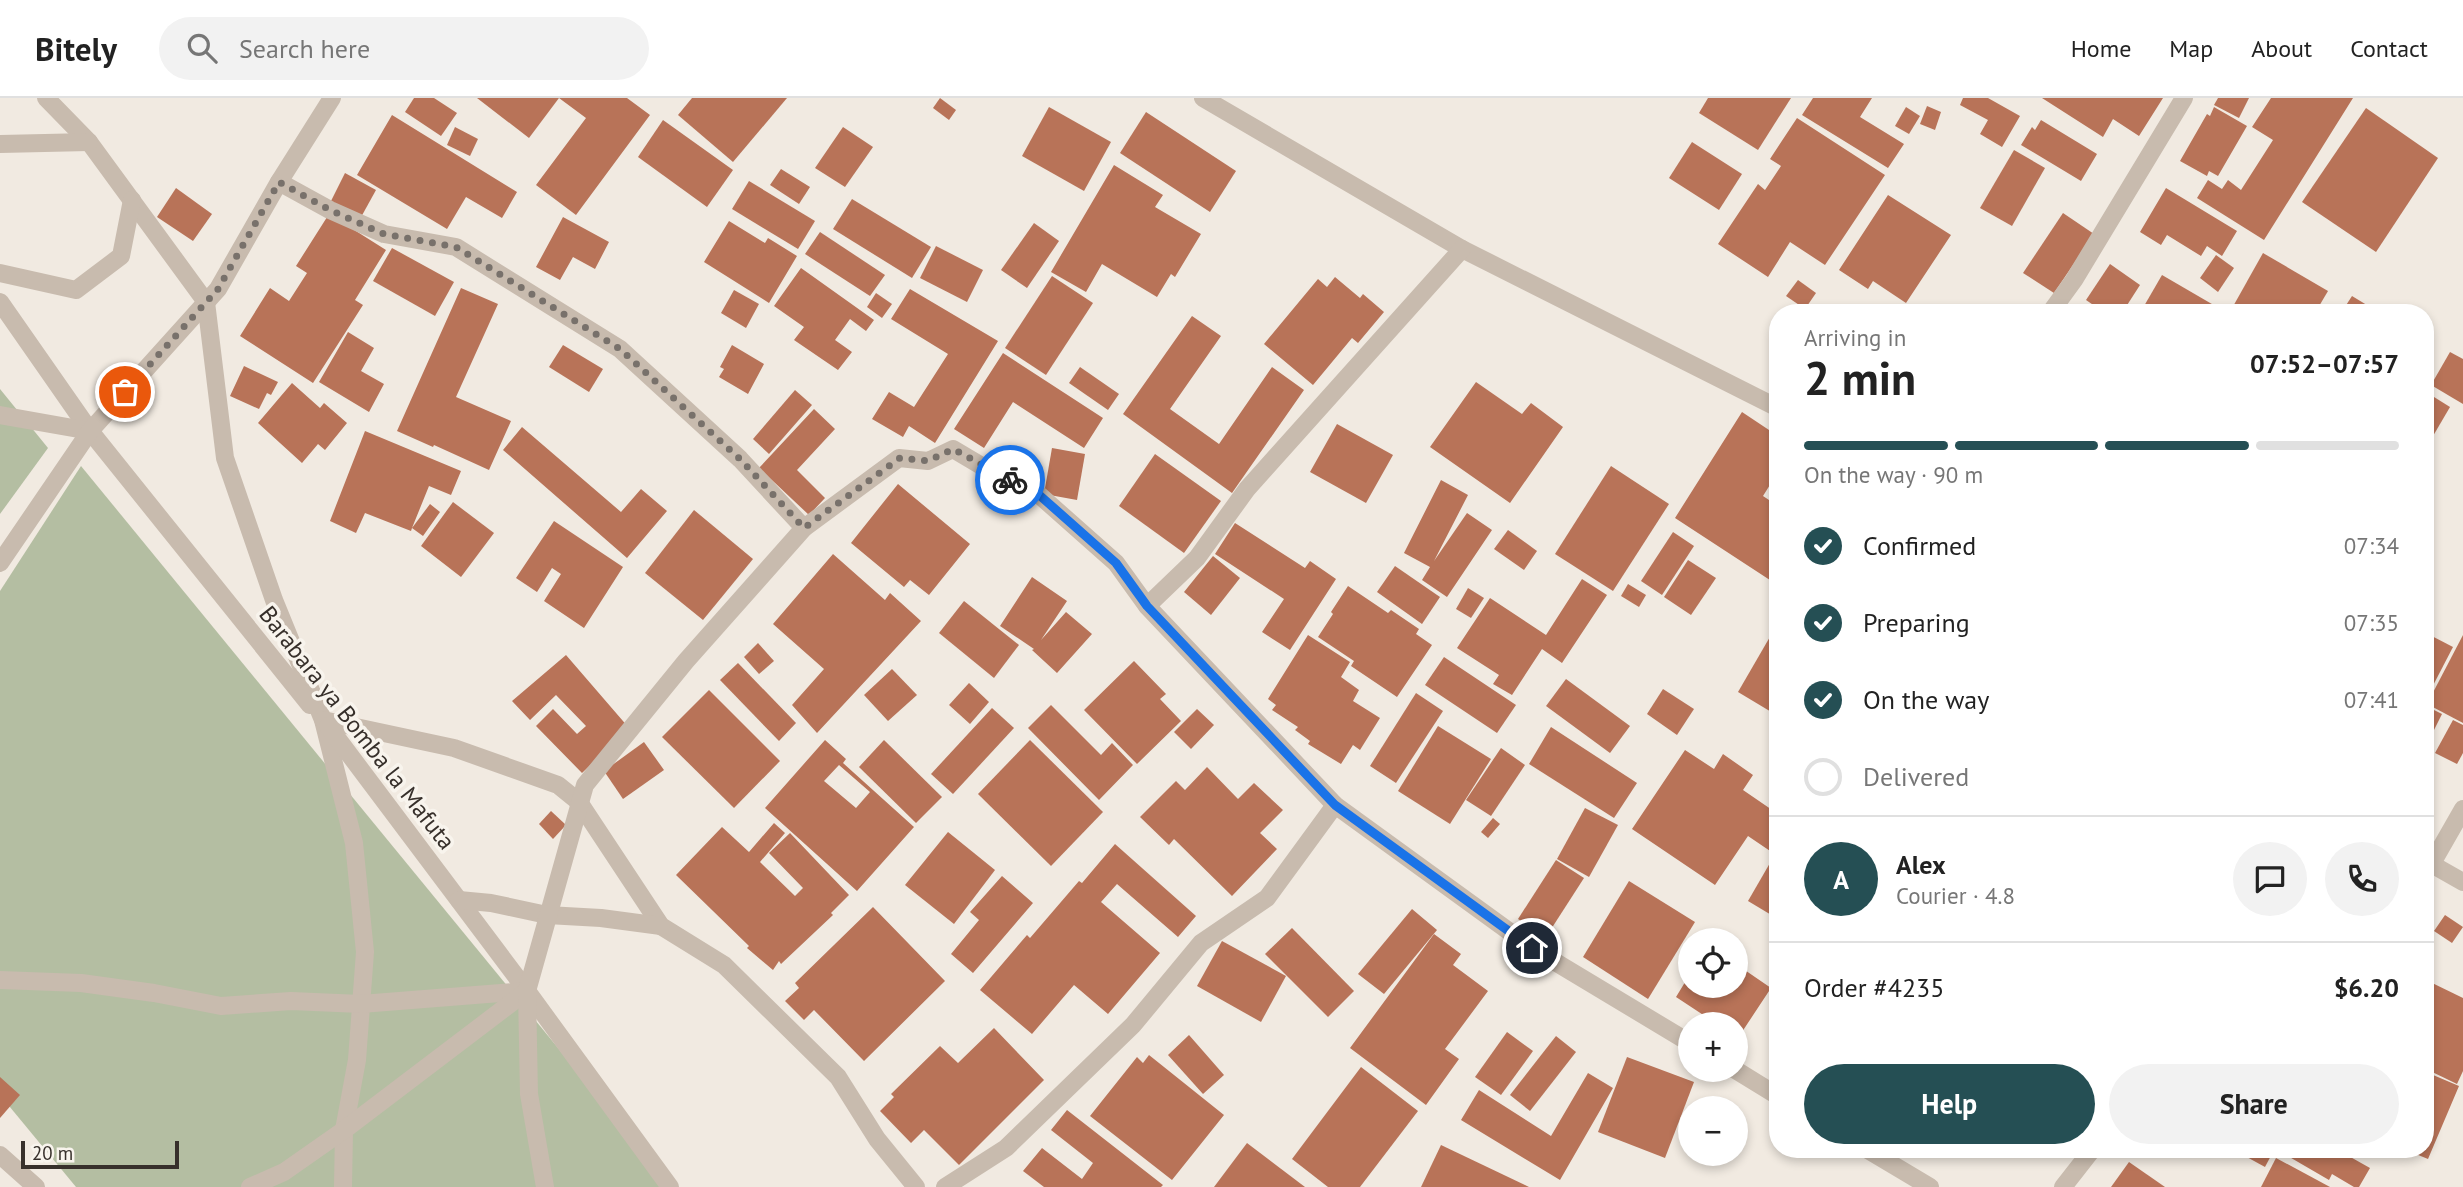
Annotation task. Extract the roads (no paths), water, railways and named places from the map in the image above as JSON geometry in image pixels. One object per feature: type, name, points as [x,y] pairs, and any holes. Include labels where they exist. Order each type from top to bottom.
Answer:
[{"type":"street","points":[[46,98],[89,142],[206,302],[225,458],[274,600],[323,720],[354,843],[365,952],[357,1060],[344,1130],[342,1187]]},
{"type":"street","points":[[0,563],[90,431],[218,289],[279,182],[332,98]]},
{"type":"street","points":[[1203,98],[1462,249],[1769,403]]},
{"type":"street","points":[[2057,304],[2074,280],[2184,98]]},
{"type":"street","points":[[0,144],[89,142]]},
{"type":"street","points":[[279,182],[330,210],[384,234],[456,247],[620,349],[740,459],[804,528]]},
{"type":"street","points":[[0,273],[76,290],[121,256],[132,200]]},
{"type":"street","points":[[1147,606],[1197,558],[1247,489],[1462,249]]},
{"type":"street","name":"Barabara ya Bomba la Mafuta","points":[[0,302],[90,431],[323,720],[527,991],[670,1187]]},
{"type":"street","points":[[0,415],[90,431]]},
{"type":"street","points":[[545,1187],[528,1094],[527,991],[585,785],[686,661],[804,528],[900,458],[928,461],[953,449],[1037,493],[1116,563],[1147,606],[1335,805],[1532,948],[1678,1036]]},
{"type":"street","points":[[323,720],[454,748],[558,785],[579,802],[661,926]]},
{"type":"street","points":[[945,1187],[1006,1148],[1133,1025],[1201,943],[1268,898],[1335,805]]},
{"type":"street","points":[[2434,854],[2463,809]]},
{"type":"street","points":[[2434,866],[2463,882]]},
{"type":"street","points":[[459,900],[491,903],[547,915],[601,918],[661,926],[724,965],[838,1077],[877,1139],[916,1187]]},
{"type":"street","points":[[0,980],[81,983],[221,1006],[291,1001],[361,1004],[527,991]]},
{"type":"street","points":[[250,1187],[284,1172],[344,1130],[527,991]]},
{"type":"street","points":[[1748,1078],[1769,1090]]},
{"type":"street","points":[[0,1155],[36,1187]]},
{"type":"street","points":[[1881,1158],[1930,1187]]},
{"type":"street","points":[[2063,1187],[2086,1158]]}]
